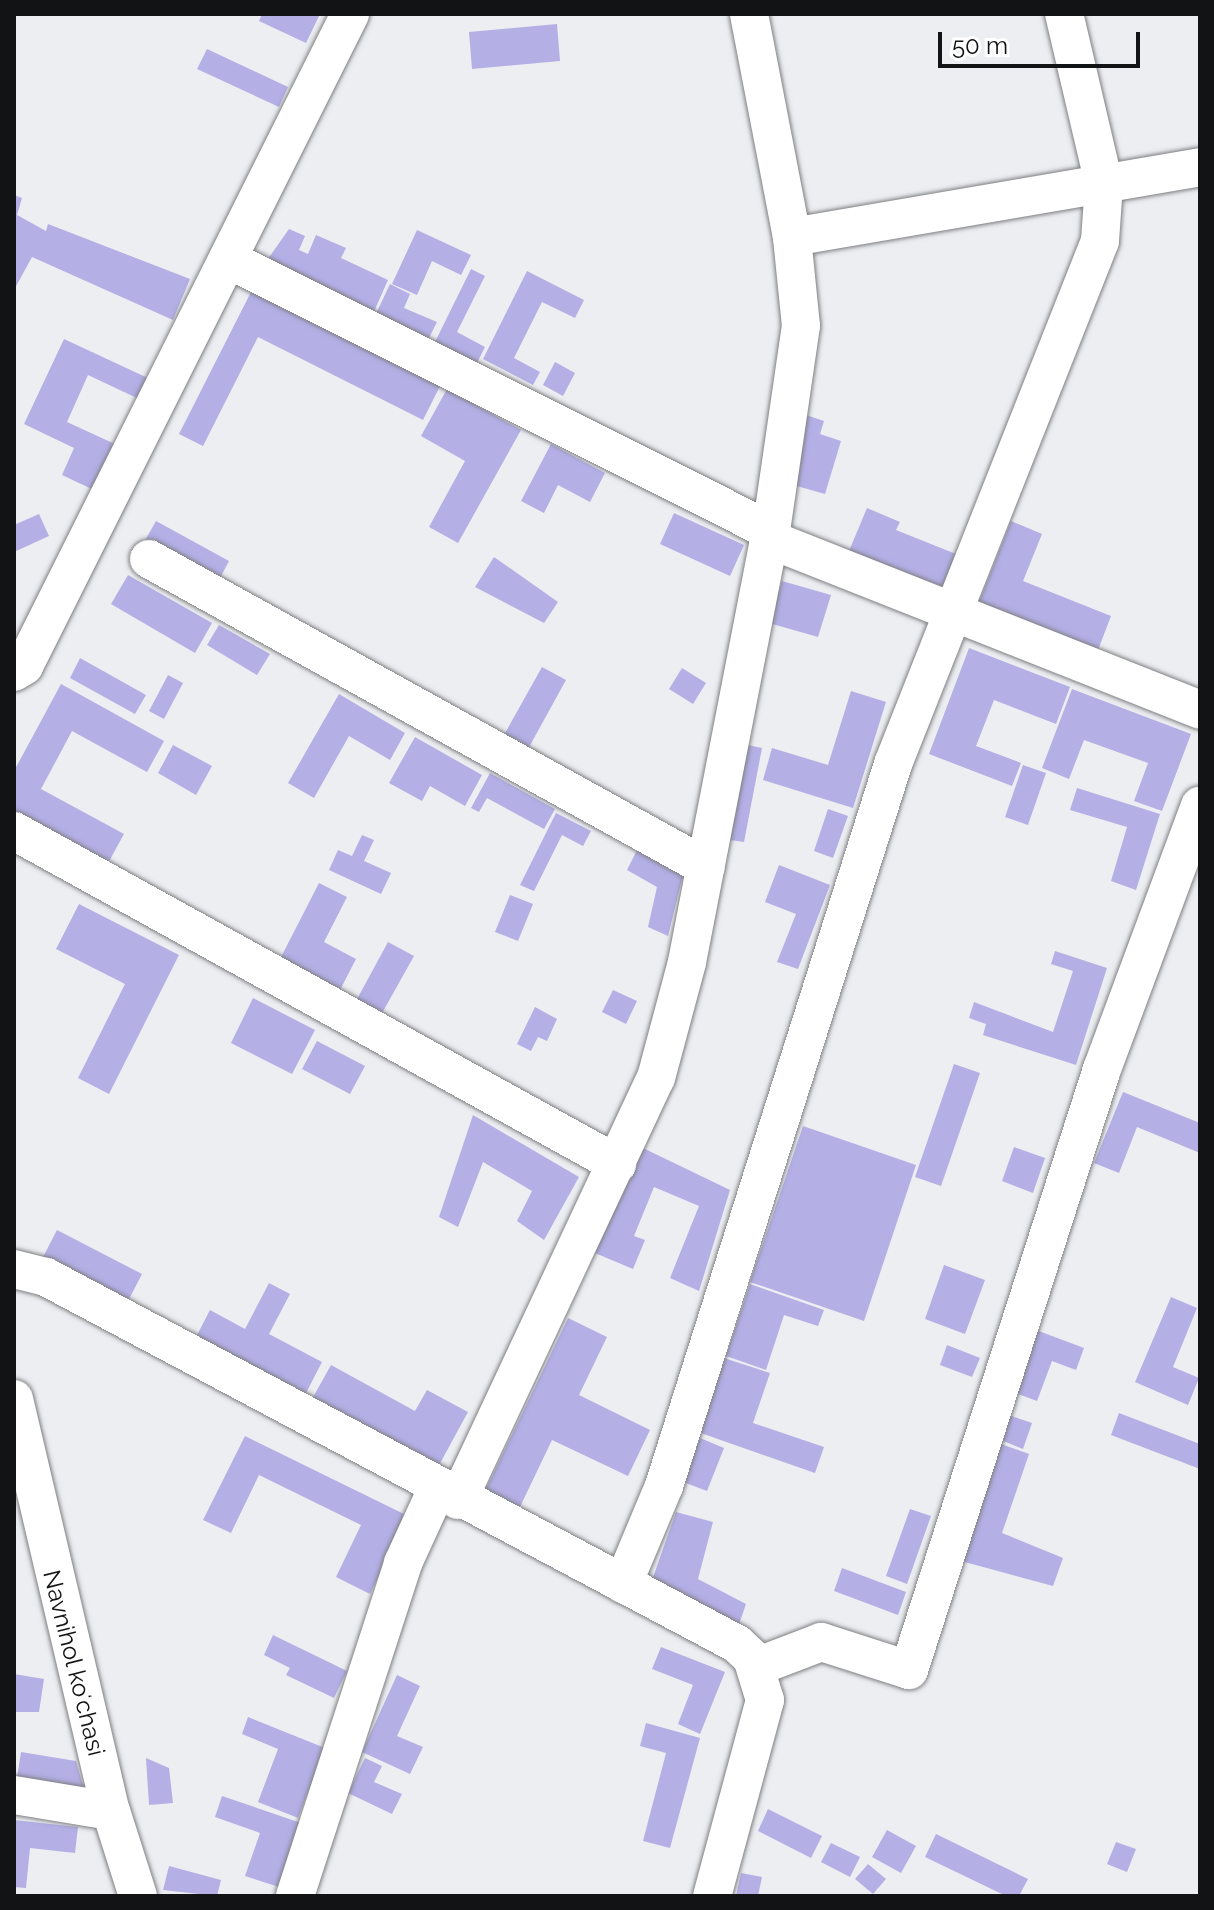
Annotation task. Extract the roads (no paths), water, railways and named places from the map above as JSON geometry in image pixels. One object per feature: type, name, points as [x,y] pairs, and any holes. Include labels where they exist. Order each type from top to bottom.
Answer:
[{"type":"street","points":[[14,672],[24,666],[350,14]]},
{"type":"street","points":[[295,1896],[403,1563],[448,1495],[617,1164],[656,1078],[706,867],[770,535],[801,326],[792,237],[749,14]]},
{"type":"street","points":[[623,1584],[664,1486],[893,764],[950,611],[1100,241],[1104,184],[1064,14]]},
{"type":"street","points":[[792,237],[1200,167]]},
{"type":"street","points":[[228,259],[770,535],[950,611],[1200,710]]},
{"type":"street","points":[[149,559],[706,867]]},
{"type":"street","points":[[756,1667],[821,1642],[909,1670],[1102,1069],[1200,806]]},
{"type":"street","points":[[14,831],[617,1164]]},
{"type":"street","points":[[14,1269],[46,1277],[448,1495],[737,1644],[756,1667],[765,1700],[712,1896]]},
{"type":"street","name":"Navnihol koʻchasi","points":[[14,1399],[30,1544],[138,1896]]},
{"type":"street","points":[[14,1795],[111,1811]]}]
